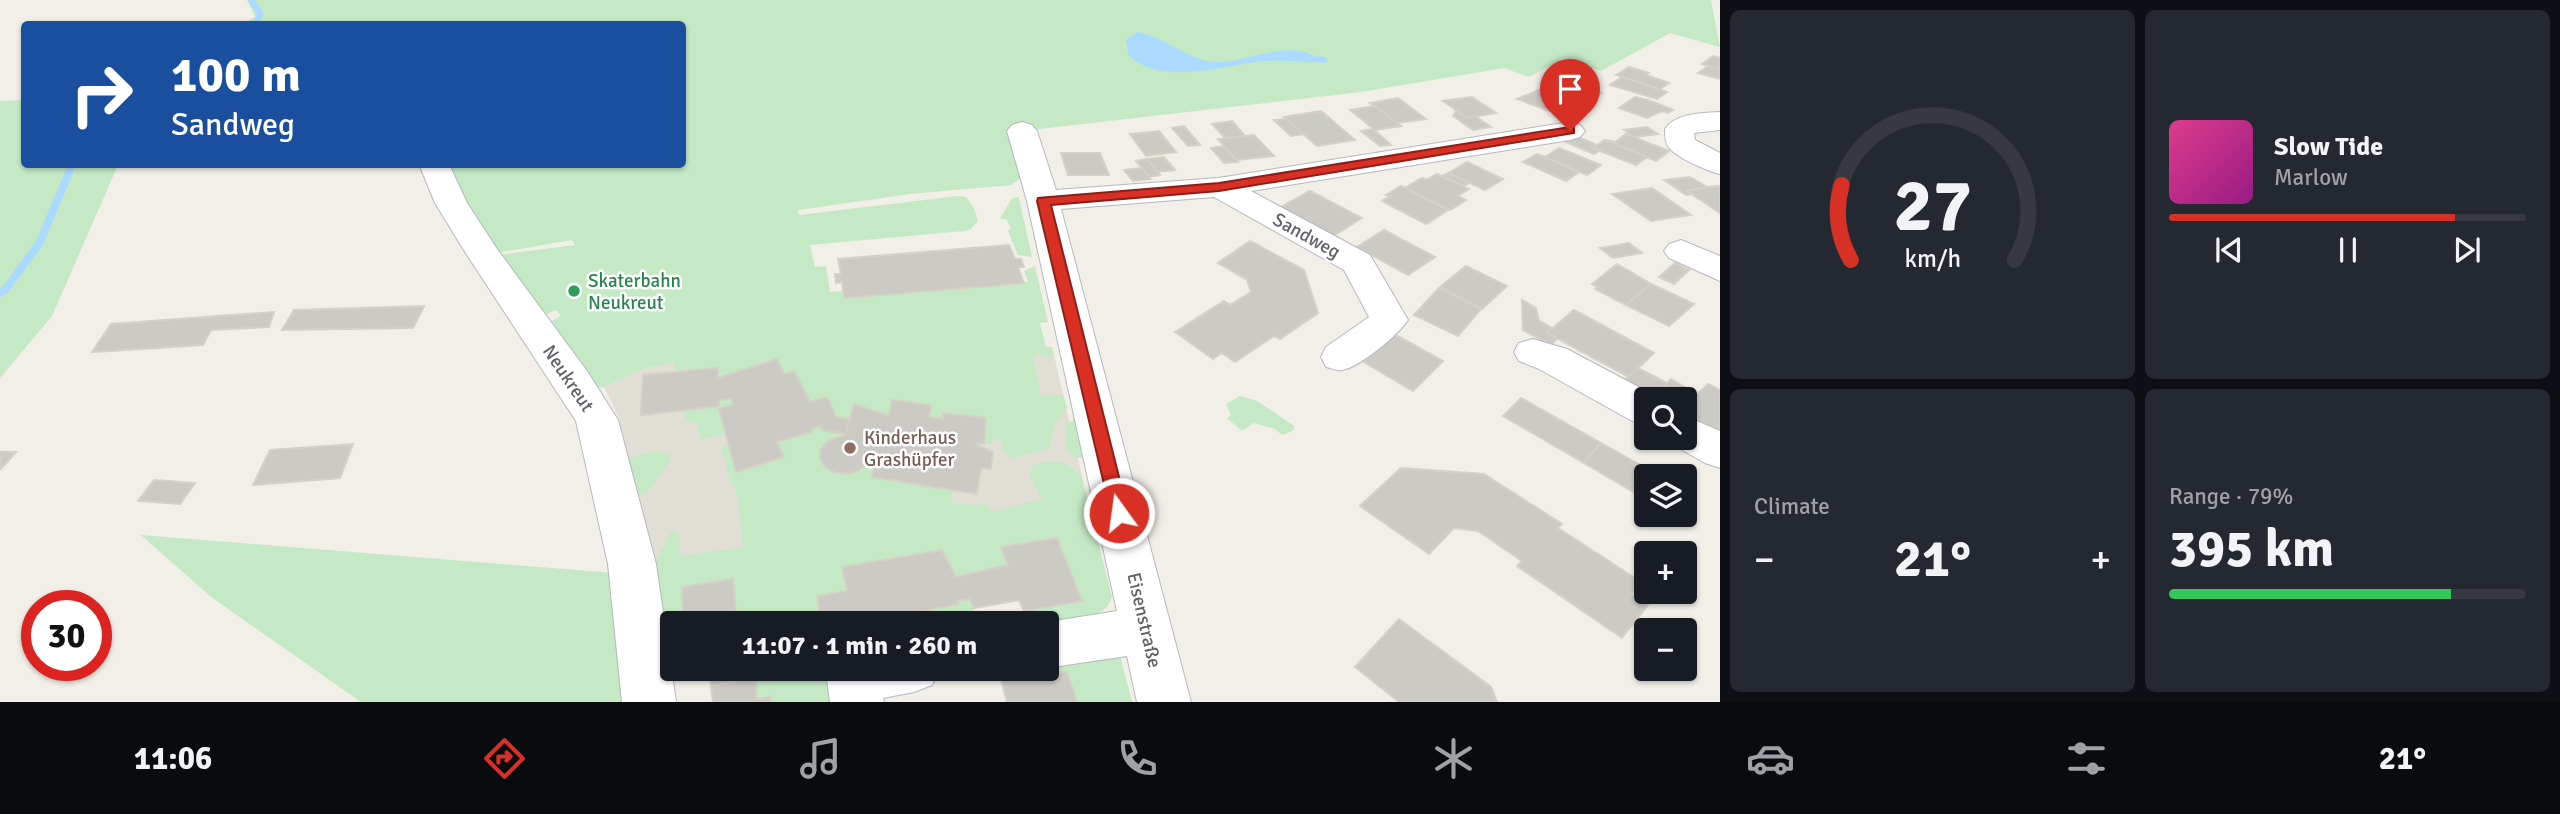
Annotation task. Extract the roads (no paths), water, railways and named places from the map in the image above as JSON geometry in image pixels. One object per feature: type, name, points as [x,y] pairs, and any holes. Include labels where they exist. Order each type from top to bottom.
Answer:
[{"type":"street","points":[[1720,121],[1699,122],[1679,129],[1681,144],[1720,165]]},
{"type":"street","name":"Eisenstraße","points":[[1022,131],[1043,201],[1164,702]]},
{"type":"street","points":[[1043,201],[1219,187],[1570,131]]},
{"type":"street","name":"Neukreut","points":[[436,168],[451,204],[597,420],[632,564],[649,702]]},
{"type":"street","name":"Sandweg","points":[[1219,187],[1358,263],[1389,320],[1340,357]]},
{"type":"street","points":[[1681,251],[1720,270]]},
{"type":"street","points":[[1533,352],[1553,359],[1634,403]]},
{"type":"street","points":[[1697,439],[1720,451]]},
{"type":"street","points":[[1059,643],[1147,630]]},
{"type":"street","points":[[853,681],[857,702]]},
{"type":"water","points":[[1137,32],[1159,39],[1189,55],[1211,61],[1223,62],[1288,50],[1312,55],[1323,62],[1271,61],[1194,72],[1159,70],[1143,65],[1129,56],[1126,40]]},
{"type":"waterway","points":[[251,0],[260,13],[258,21]]},
{"type":"waterway","points":[[1320,59],[1324,60]]},
{"type":"waterway","points":[[69,174],[71,168]]},
{"type":"waterway","points":[[0,293],[6,289],[40,242],[69,172]]},
{"type":"place","name":"Skaterbahn Neukreut","points":[[574,291]]},
{"type":"place","name":"Kinderhaus Grashüpfer","points":[[850,448]]}]
